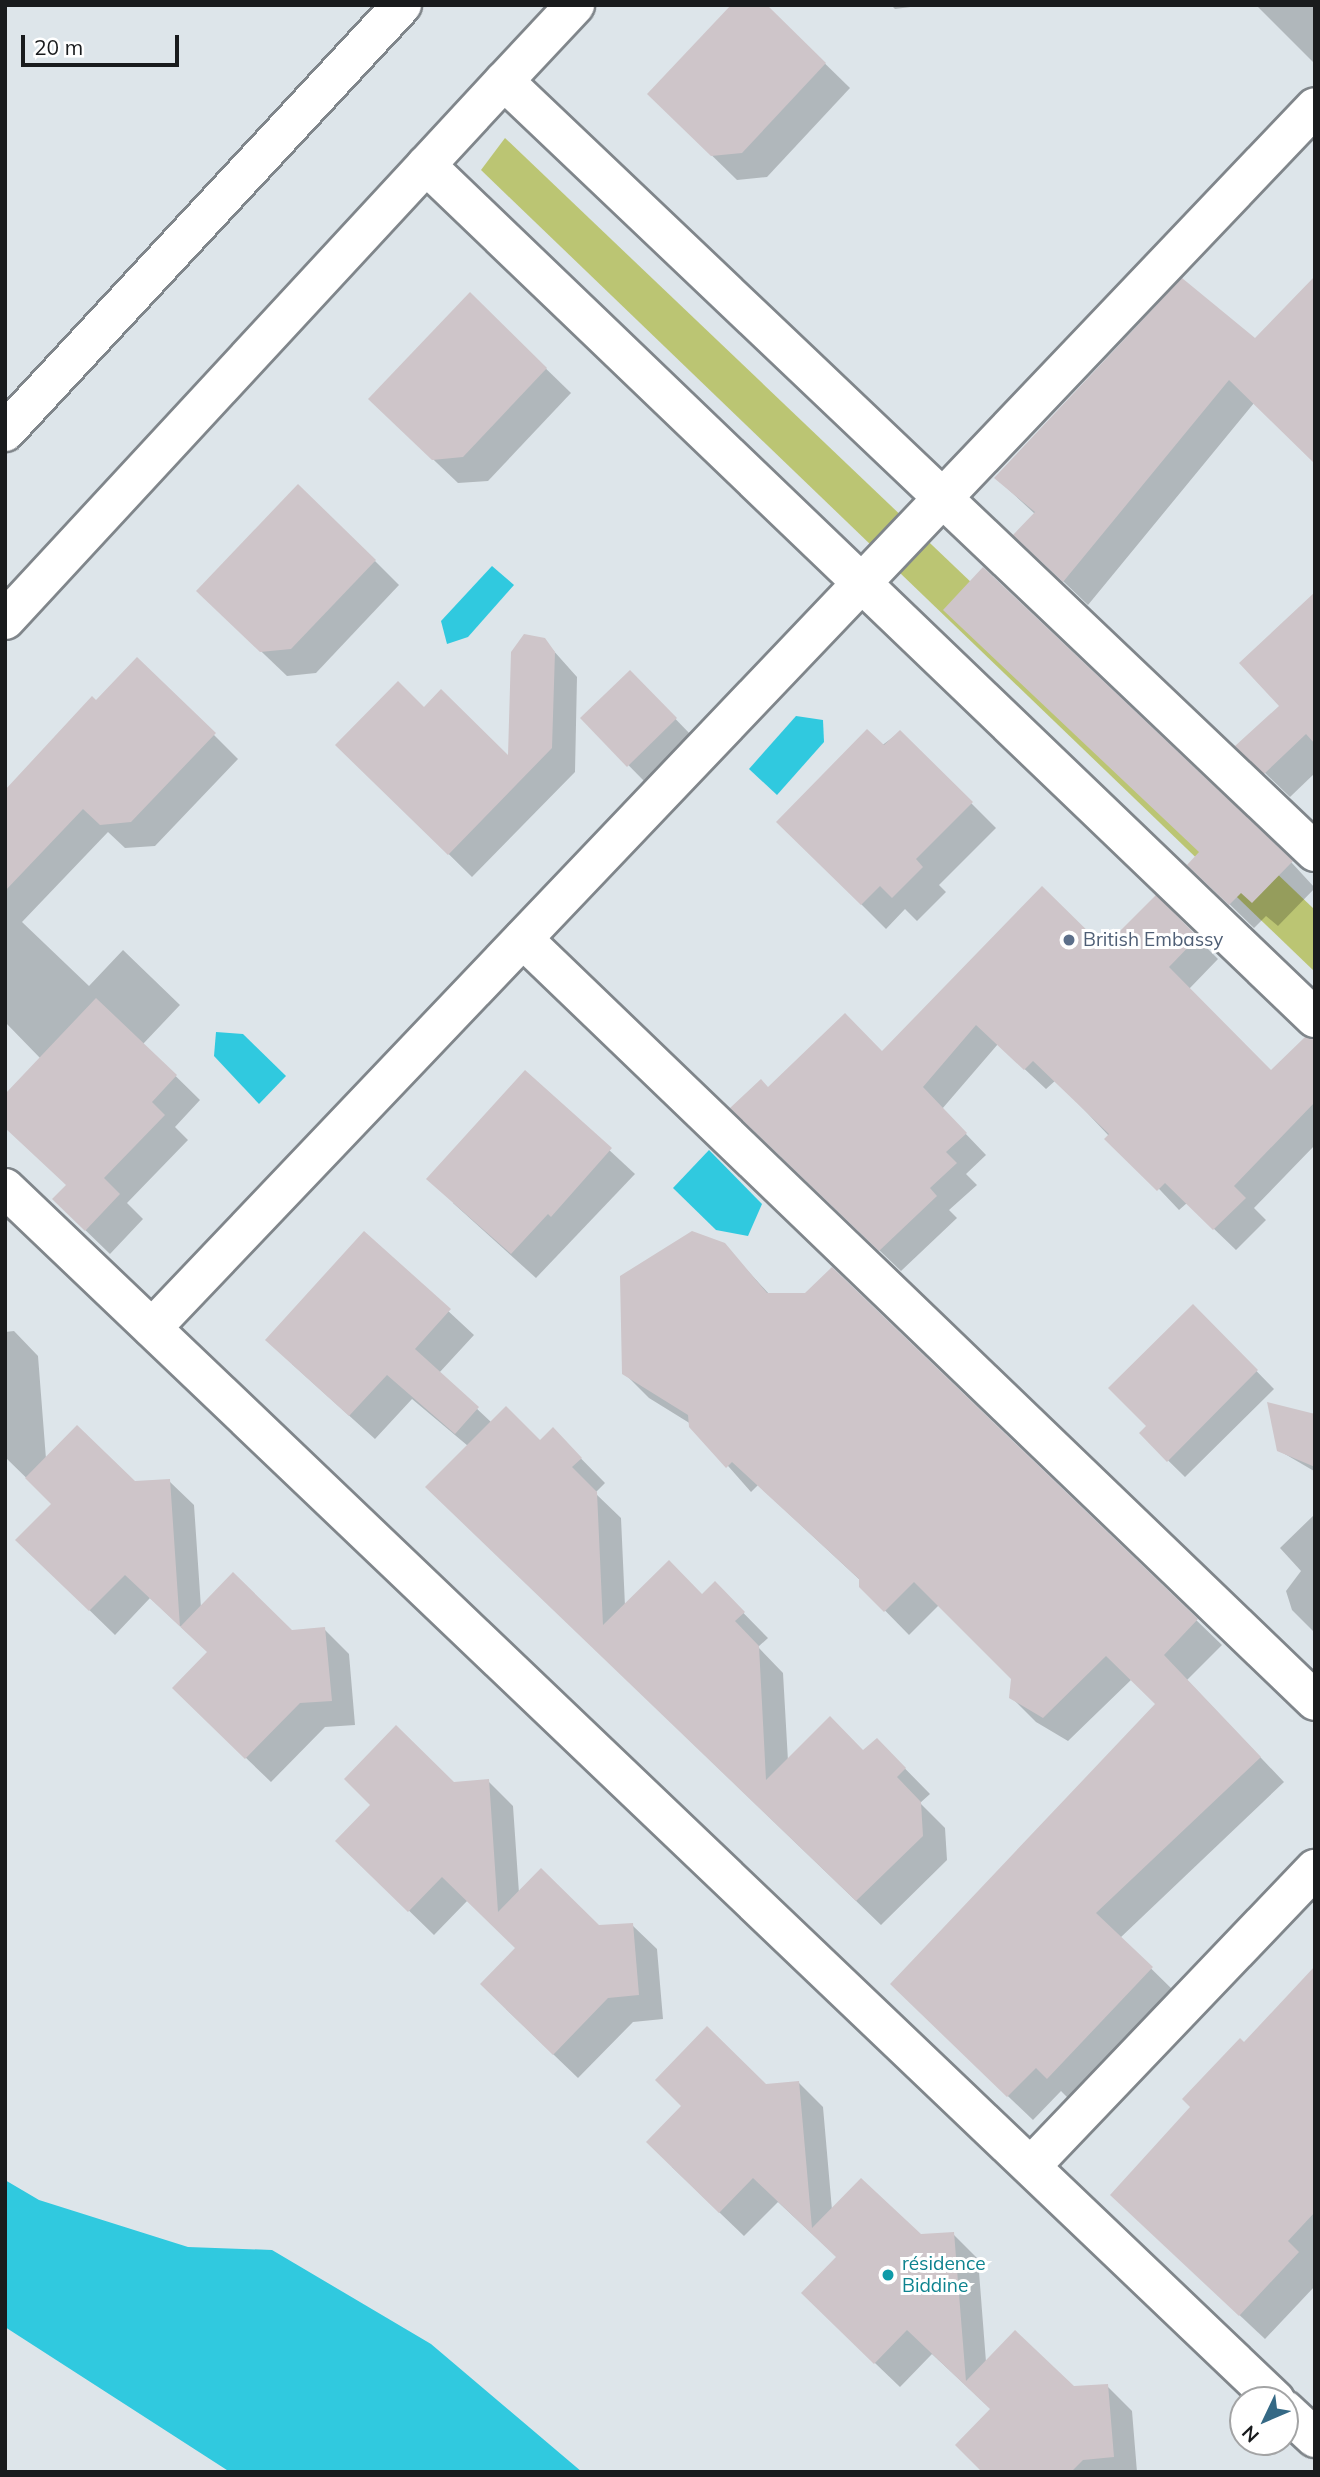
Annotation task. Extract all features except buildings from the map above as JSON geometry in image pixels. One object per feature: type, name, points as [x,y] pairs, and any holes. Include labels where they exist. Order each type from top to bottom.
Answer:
[{"type":"street","points":[[5,432],[402,5]]},
{"type":"street","points":[[5,620],[575,5]]},
{"type":"street","points":[[504,81],[1315,852]]},
{"type":"street","points":[[152,1328],[943,497],[1312,116]]},
{"type":"street","points":[[426,166],[1315,1018]]},
{"type":"street","points":[[523,939],[1315,1701]]},
{"type":"street","points":[[5,1188],[1260,2386]]},
{"type":"street","points":[[1031,2166],[1315,1869]]},
{"type":"street","points":[[1299,2423],[1315,2438]]},
{"type":"green space","points":[[505,138],[1315,910],[1315,972],[481,170]]},
{"type":"water","points":[[492,566],[514,585],[468,637],[447,644],[441,621]]},
{"type":"water","points":[[796,716],[823,720],[824,742],[777,795],[749,769]]},
{"type":"water","points":[[216,1032],[243,1034],[286,1076],[259,1104],[214,1056]]},
{"type":"water","points":[[709,1150],[762,1204],[748,1236],[716,1230],[673,1188]]},
{"type":"water","points":[[5,2180],[39,2200],[188,2247],[272,2250],[431,2344],[582,2472],[230,2472],[5,2327]]},
{"type":"place","name":"British Embassy","points":[[1069,940]]},
{"type":"place","name":"résidence Biddine","points":[[888,2275]]}]
